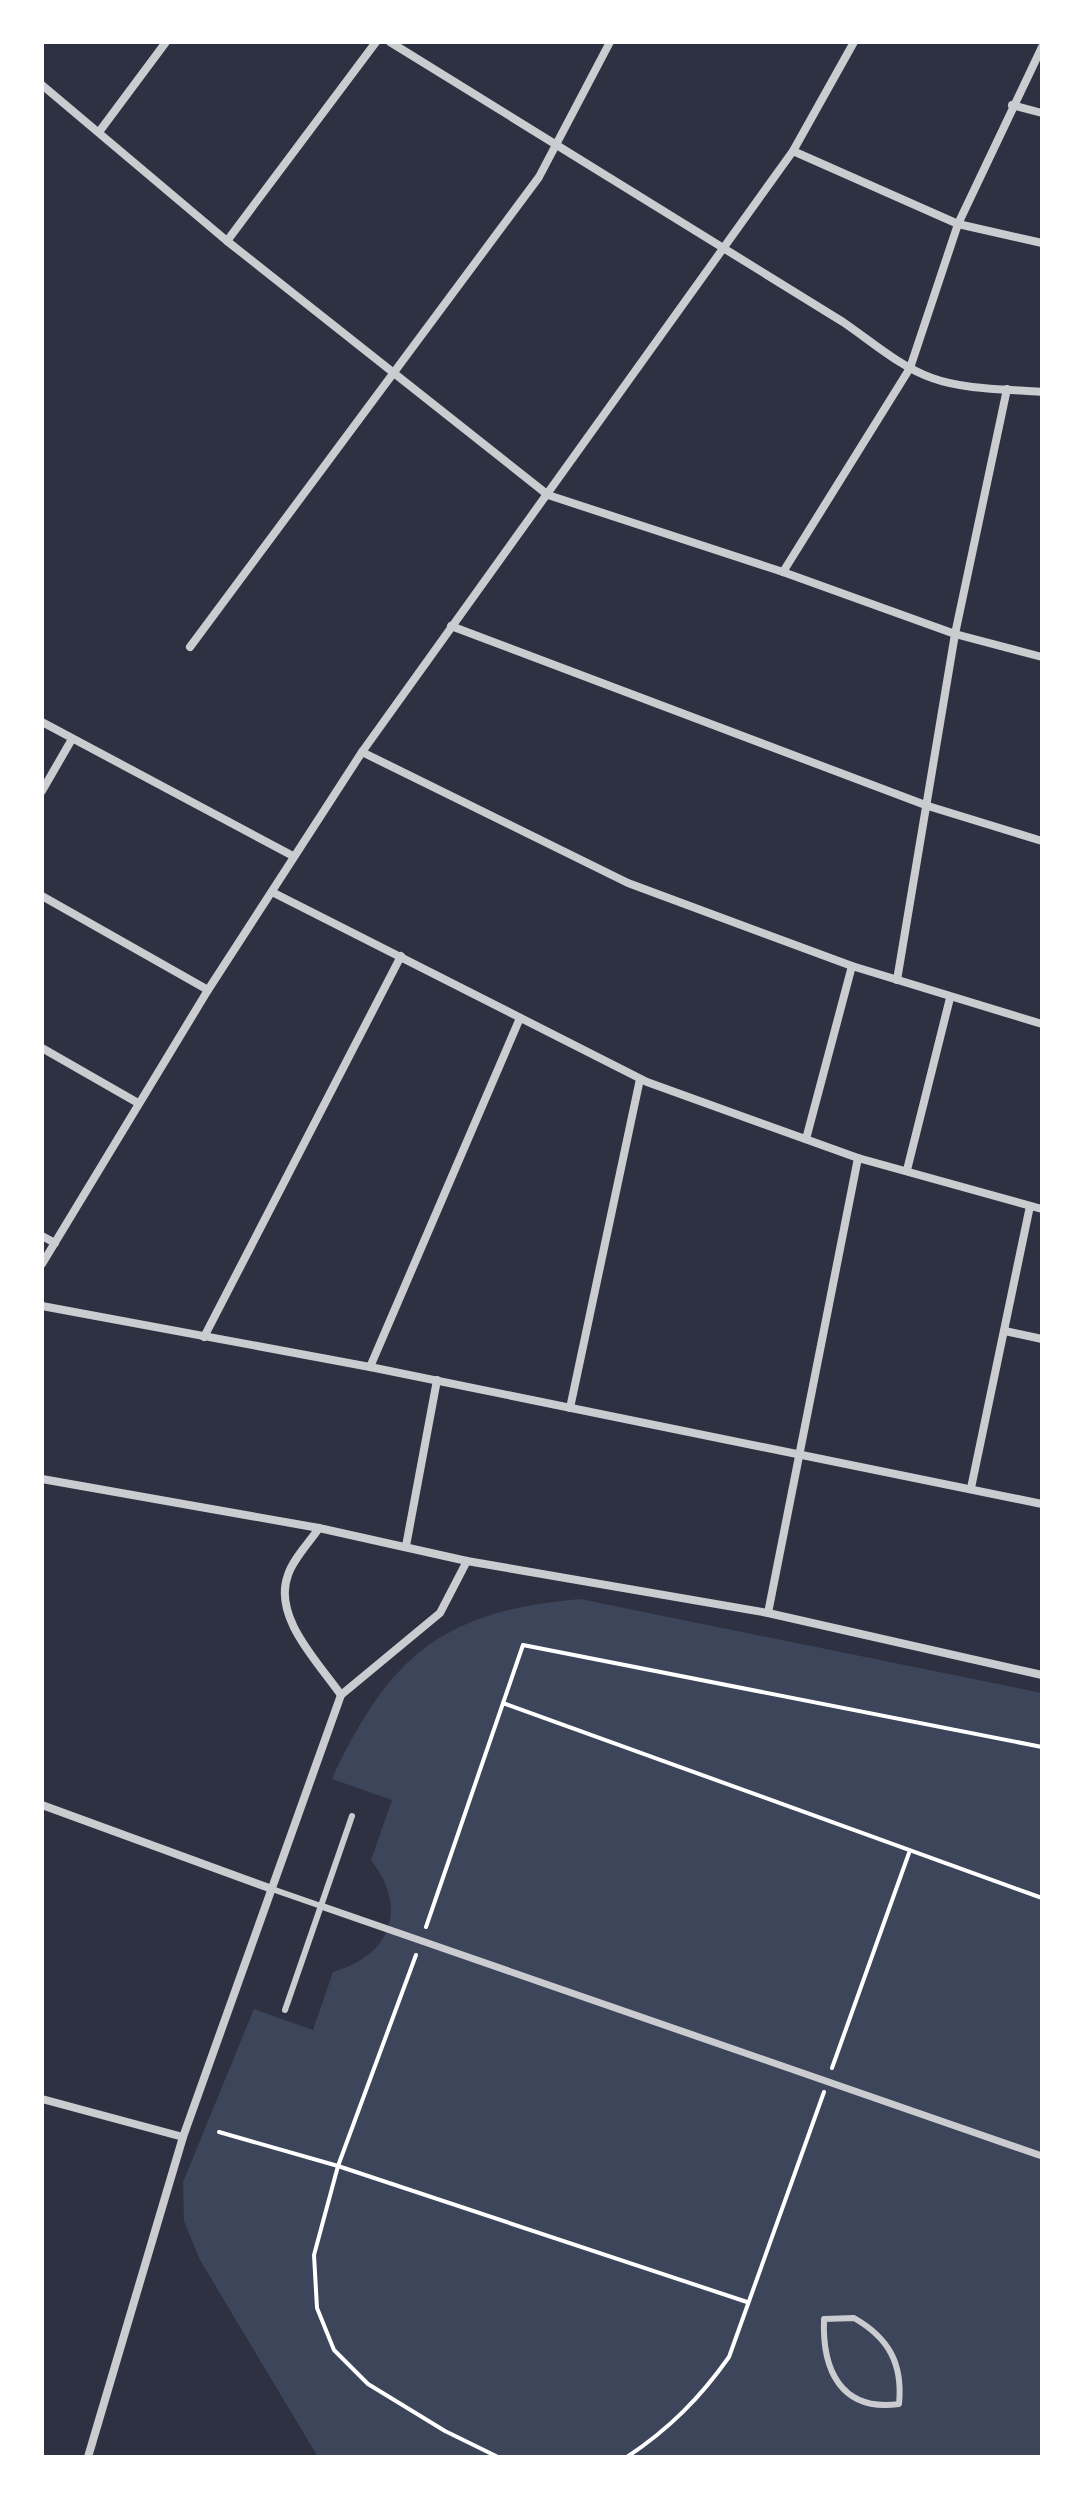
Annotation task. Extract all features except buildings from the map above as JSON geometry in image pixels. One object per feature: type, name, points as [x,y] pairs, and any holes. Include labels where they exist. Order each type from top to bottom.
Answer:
[{"type":"street","points":[[99,132],[166,42]]},
{"type":"street","points":[[227,241],[376,42]]},
{"type":"street","points":[[190,647],[539,177],[610,42]]},
{"type":"street","points":[[42,1264],[208,990],[362,752],[793,151],[854,42]]},
{"type":"street","points":[[396,44],[843,322],[910,368],[933,379],[1042,392]]},
{"type":"street","points":[[783,572],[910,368],[958,224],[1042,47]]},
{"type":"street","points":[[42,85],[227,241],[548,495],[783,572],[955,634],[1042,657]]},
{"type":"street","points":[[1012,105],[1042,113]]},
{"type":"street","points":[[793,151],[958,224],[1042,243]]},
{"type":"street","points":[[897,980],[955,634],[1007,389]]},
{"type":"street","points":[[451,626],[928,806],[1042,841]]},
{"type":"street","points":[[42,722],[293,856]]},
{"type":"street","points":[[42,791],[72,739]]},
{"type":"street","points":[[362,752],[628,883],[852,966],[1042,1024]]},
{"type":"street","points":[[272,892],[640,1079],[858,1158],[1042,1209]]},
{"type":"street","points":[[42,896],[208,990]]},
{"type":"street","points":[[204,1337],[401,956]]},
{"type":"street","points":[[806,1139],[852,966]]},
{"type":"street","points":[[907,1170],[950,998]]},
{"type":"street","points":[[370,1367],[520,1018]]},
{"type":"street","points":[[42,1048],[138,1103]]},
{"type":"street","points":[[570,1408],[640,1079]]},
{"type":"street","points":[[768,1613],[858,1158]]},
{"type":"street","points":[[971,1488],[1030,1206]]},
{"type":"street","points":[[42,1236],[55,1243]]},
{"type":"street","points":[[42,1306],[437,1380],[1042,1504]]},
{"type":"street","points":[[1005,1331],[1042,1339]]},
{"type":"street","points":[[406,1546],[437,1380]]},
{"type":"street","points":[[42,1479],[319,1528],[467,1561],[768,1613],[1042,1675]]},
{"type":"street","points":[[319,1528],[288,1573],[284,1591],[291,1620],[341,1695]]},
{"type":"street","points":[[88,2457],[183,2137],[341,1695],[440,1613],[467,1561]]},
{"type":"street","points":[[42,1805],[272,1889]]},
{"type":"street","points":[[321,1906],[1042,2156]]},
{"type":"street","points":[[42,2099],[183,2137]]},
{"type":"lane","points":[[285,2010],[352,1816]]},
{"type":"lane","points":[[272,1889],[321,1906]]},
{"type":"lane","points":[[854,2318],[876,2331],[894,2354],[901,2383],[899,2404],[882,2407],[858,2400],[838,2384],[823,2348],[824,2319],[854,2318]]},
{"type":"path","points":[[498,2457],[445,2431],[368,2384],[334,2350],[317,2308],[314,2255],[338,2166],[421,1941],[523,1645],[1042,1747]]},
{"type":"path","points":[[503,1703],[909,1853],[1042,1898]]},
{"type":"path","points":[[627,2457],[663,2433],[702,2395],[729,2357],[909,1853]]},
{"type":"path","points":[[219,2132],[338,2166],[747,2302]]},
{"type":"shaded area","points":[[580,1599],[1042,1693],[1042,2457],[318,2457],[200,2260],[184,2221],[183,2182],[254,2009],[313,2030],[333,1972],[369,1954],[381,1942],[388,1928],[391,1912],[389,1895],[371,1860],[392,1800],[332,1779],[353,1736],[399,1671],[426,1647],[456,1629],[491,1615],[532,1605]]}]
